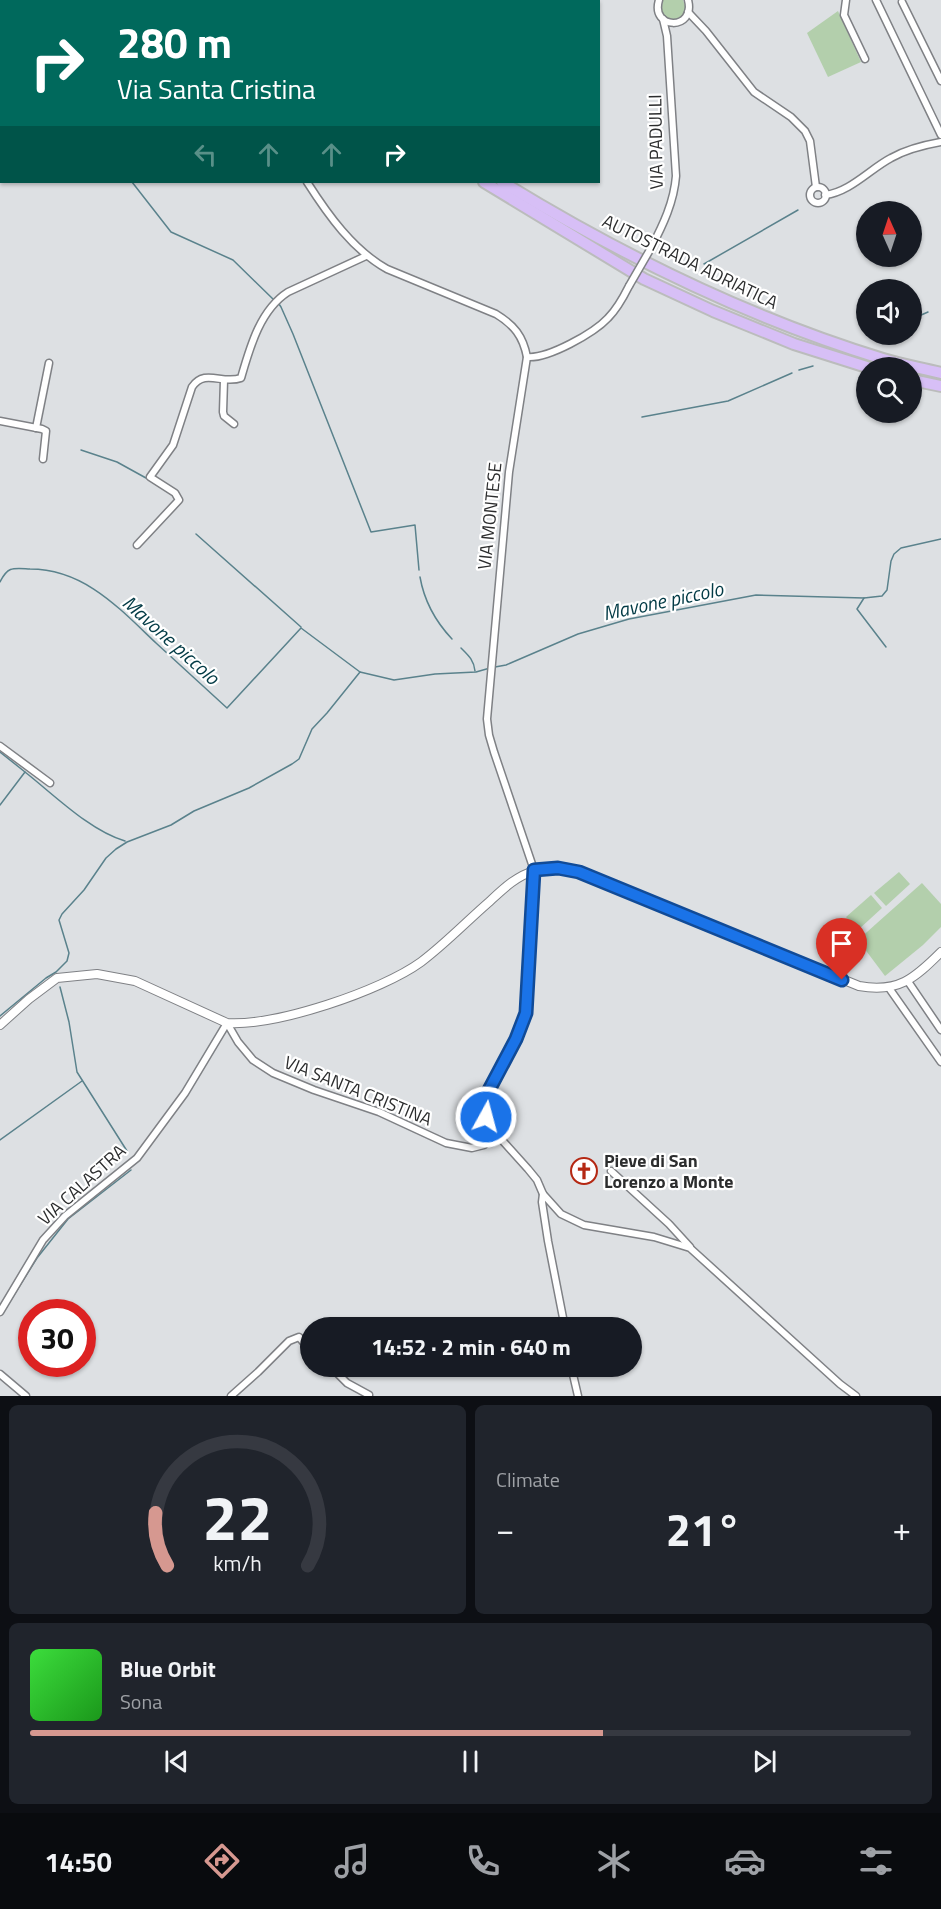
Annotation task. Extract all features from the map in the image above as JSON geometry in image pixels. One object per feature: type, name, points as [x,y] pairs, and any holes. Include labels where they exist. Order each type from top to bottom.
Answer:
[{"type":"highway","name":"AUTOSTRADA ADRIATICA","points":[[486,183],[644,279],[713,311],[794,344],[856,364]]},
{"type":"highway","name":"AUTOSTRADA ADRIATICA","points":[[504,183],[615,246],[706,292],[788,327],[885,360],[941,373]]},
{"type":"highway","points":[[922,382],[941,387]]},
{"type":"street","name":"VIA PADULLI","points":[[527,357],[535,358],[549,354],[606,321],[619,306],[665,220],[675,185],[675,162],[666,36],[663,19],[658,11],[659,0]]},
{"type":"street","points":[[688,0],[688,12],[754,92],[790,117],[805,131],[810,141],[816,187]]},
{"type":"street","points":[[846,0],[844,15],[865,59]]},
{"type":"street","points":[[876,0],[941,135]]},
{"type":"street","points":[[902,2],[941,81]]},
{"type":"street","points":[[666,36],[688,12]]},
{"type":"street","points":[[663,19],[700,24]]},
{"type":"street","points":[[816,187],[810,194],[813,201],[821,202],[825,195],[842,190],[904,151],[941,142]]},
{"type":"street","name":"VIA MONTESE","points":[[308,183],[338,225],[366,256],[387,269],[496,314],[511,323],[524,342],[528,364],[509,472],[487,718],[489,735],[534,870]]},
{"type":"street","points":[[816,187],[824,190],[825,195]]},
{"type":"street","points":[[137,545],[178,500],[175,493],[150,477],[173,445],[192,387],[197,380],[206,377],[224,380],[242,378],[252,339],[278,298],[366,256]]},
{"type":"street","points":[[36,428],[49,363]]},
{"type":"street","points":[[224,380],[223,412],[224,416],[234,424]]},
{"type":"street","points":[[0,421],[46,431],[42,459]]},
{"type":"street","points":[[0,746],[51,783]]},
{"type":"street","points":[[0,1025],[57,978],[98,974],[135,981],[227,1023],[240,1024],[300,1012],[336,1001],[400,975],[422,961],[504,888],[523,875],[534,870],[558,868],[579,872],[859,986],[875,989],[889,988],[907,980],[926,967],[941,952]]},
{"type":"street","points":[[534,870],[526,1013],[516,1039],[489,1090],[486,1117],[496,1136],[537,1180],[543,1194],[561,1214],[585,1225],[654,1237],[690,1248]]},
{"type":"street","points":[[907,980],[941,1030]]},
{"type":"street","points":[[889,988],[941,1062]]},
{"type":"street","name":"VIA SANTA CRISTINA","points":[[227,1023],[238,1042],[253,1060],[273,1073],[379,1112],[446,1143],[472,1148],[484,1145],[496,1136]]},
{"type":"street","name":"VIA CALASTRA","points":[[0,1312],[43,1240],[65,1216],[137,1158],[184,1093],[227,1023]]},
{"type":"street","points":[[611,1171],[669,1224],[690,1248],[856,1396]]},
{"type":"street","points":[[543,1194],[548,1241],[563,1317]]},
{"type":"street","points":[[231,1396],[289,1341],[300,1338]]},
{"type":"street","points":[[0,1374],[26,1396]]},
{"type":"street","points":[[341,1377],[347,1383],[369,1395]]},
{"type":"street","points":[[574,1377],[578,1396]]},
{"type":"green space","points":[[663,0],[683,0],[686,9],[683,15],[670,21],[661,13]]},
{"type":"green space","points":[[838,11],[861,62],[828,77],[807,33]]},
{"type":"green space","points":[[899,872],[910,884],[886,906],[874,893]]},
{"type":"green space","points":[[922,883],[941,904],[941,927],[885,976],[858,940]]},
{"type":"green space","points":[[871,895],[882,908],[858,930],[846,917]]},
{"type":"waterway","name":"Mavone piccolo","points":[[133,183],[171,232],[233,260],[274,300]]},
{"type":"waterway","name":"Mavone piccolo","points":[[704,264],[798,210]]},
{"type":"waterway","name":"Mavone piccolo","points":[[279,304],[371,532],[415,525],[419,570]]},
{"type":"waterway","name":"Mavone piccolo","points":[[922,315],[928,312]]},
{"type":"waterway","name":"Mavone piccolo","points":[[799,370],[813,366]]},
{"type":"waterway","name":"Mavone piccolo","points":[[642,417],[728,401],[792,373]]},
{"type":"waterway","name":"Mavone piccolo","points":[[81,450],[117,462],[146,478]]},
{"type":"waterway","name":"Mavone piccolo","points":[[196,534],[301,627]]},
{"type":"waterway","name":"Mavone piccolo","points":[[495,667],[506,665],[578,634],[629,619],[756,595],[864,598],[882,596],[887,590],[894,554],[901,548],[941,539]]},
{"type":"waterway","name":"Mavone piccolo","points":[[0,582],[6,573],[19,568],[49,571],[84,583],[114,604],[227,708],[301,628],[360,672]]},
{"type":"waterway","name":"Mavone piccolo","points":[[420,577],[424,594],[432,610],[452,639]]},
{"type":"waterway","name":"Mavone piccolo","points":[[864,598],[857,609],[886,647]]},
{"type":"waterway","name":"Mavone piccolo","points":[[461,648],[472,661],[475,671]]},
{"type":"waterway","name":"Mavone piccolo","points":[[0,1016],[67,961],[69,953],[59,920],[106,858],[127,842],[171,825],[194,811],[249,788],[299,759],[312,729],[360,672],[394,680],[435,674],[476,672],[490,668]]},
{"type":"waterway","name":"Mavone piccolo","points":[[0,752],[25,772]]},
{"type":"waterway","name":"Mavone piccolo","points":[[0,805],[25,772],[85,821],[125,841]]},
{"type":"waterway","points":[[60,987],[69,1022],[77,1072],[127,1151]]},
{"type":"waterway","points":[[0,1140],[82,1081]]},
{"type":"waterway","points":[[4,1311],[37,1258],[68,1219],[131,1170]]},
{"type":"place","name":"Pieve di San Lorenzo a Monte","points":[[584,1171]]},
{"type":"route","points":[[486,1117],[489,1090],[516,1039],[526,1013],[534,870],[558,868],[579,872],[842,980]]}]
